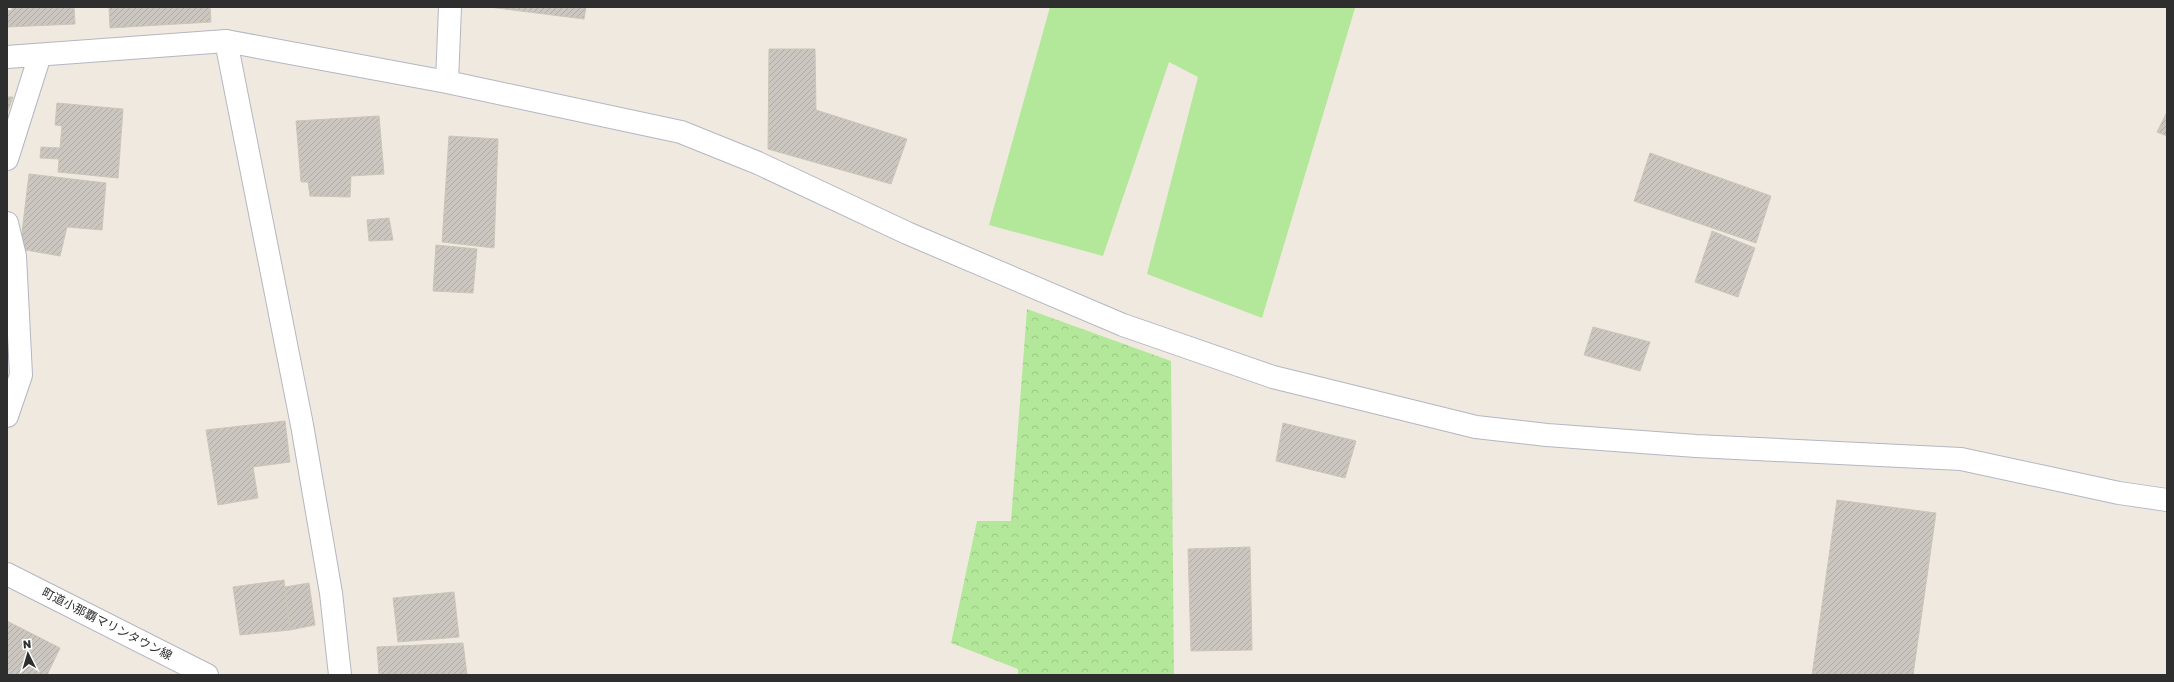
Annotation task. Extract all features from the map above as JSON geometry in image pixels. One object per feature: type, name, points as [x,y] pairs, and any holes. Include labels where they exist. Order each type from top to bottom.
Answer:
[{"type":"street","points":[[447,82],[450,7]]},
{"type":"street","points":[[226,41],[302,425],[331,593],[340,675]]},
{"type":"street","points":[[7,57],[226,41],[447,82],[681,132],[758,163],[907,233],[1122,325],[1273,377],[1468,425],[1547,435],[1688,445],[1961,459],[2119,493],[2167,500]]},
{"type":"street","points":[[7,160],[40,55]]},
{"type":"street","points":[[7,223],[15,256],[21,375],[7,416]]},
{"type":"street","name":"町道小那覇マリンタウン線","points":[[7,574],[207,675]]},
{"type":"green space","points":[[1050,7],[1355,8],[1262,318],[1147,274],[1198,77],[1169,62],[1103,256],[989,225]]},
{"type":"green space","points":[[1027,309],[1171,361],[1174,675],[1018,675],[1018,669],[951,643],[977,521],[1011,521]]},
{"type":"building","points":[[12,7],[74,7],[75,24],[7,27],[7,11],[12,10]]},
{"type":"building","points":[[109,7],[210,7],[211,22],[110,28]]},
{"type":"building","points":[[489,7],[586,7],[584,19]]},
{"type":"building","points":[[769,49],[815,49],[816,110],[907,139],[891,184],[768,149]]},
{"type":"building","points":[[7,97],[13,97],[7,113]]},
{"type":"building","points":[[57,103],[123,109],[118,178],[58,172],[59,159],[40,158],[41,147],[60,148],[62,126],[55,125]]},
{"type":"building","points":[[2167,112],[2167,136],[2157,132]]},
{"type":"building","points":[[379,116],[384,174],[351,176],[350,197],[310,196],[308,182],[301,182],[296,121]]},
{"type":"building","points":[[449,136],[498,139],[494,248],[442,242]]},
{"type":"building","points":[[1650,153],[1771,196],[1756,243],[1634,201]]},
{"type":"building","points":[[29,174],[106,183],[102,230],[67,227],[60,256],[20,249]]},
{"type":"building","points":[[389,218],[393,240],[369,241],[367,220]]},
{"type":"building","points":[[1712,231],[1755,248],[1738,297],[1695,282]]},
{"type":"building","points":[[436,245],[477,249],[473,293],[433,291]]},
{"type":"building","points":[[1593,327],[1650,342],[1640,371],[1584,355]]},
{"type":"building","points":[[285,421],[290,462],[253,467],[258,498],[218,505],[206,430]]},
{"type":"building","points":[[1283,423],[1356,441],[1345,478],[1276,461]]},
{"type":"building","points":[[1837,500],[1936,513],[1913,675],[1812,675]]},
{"type":"building","points":[[1250,547],[1252,650],[1191,651],[1188,549]]},
{"type":"building","points":[[284,580],[290,630],[240,635],[233,587]]},
{"type":"building","points":[[309,583],[315,625],[290,630],[285,587]]},
{"type":"building","points":[[454,592],[459,637],[398,642],[393,598]]},
{"type":"building","points":[[7,621],[60,648],[47,675],[7,675]]},
{"type":"building","points":[[463,643],[467,675],[379,675],[377,647]]}]
